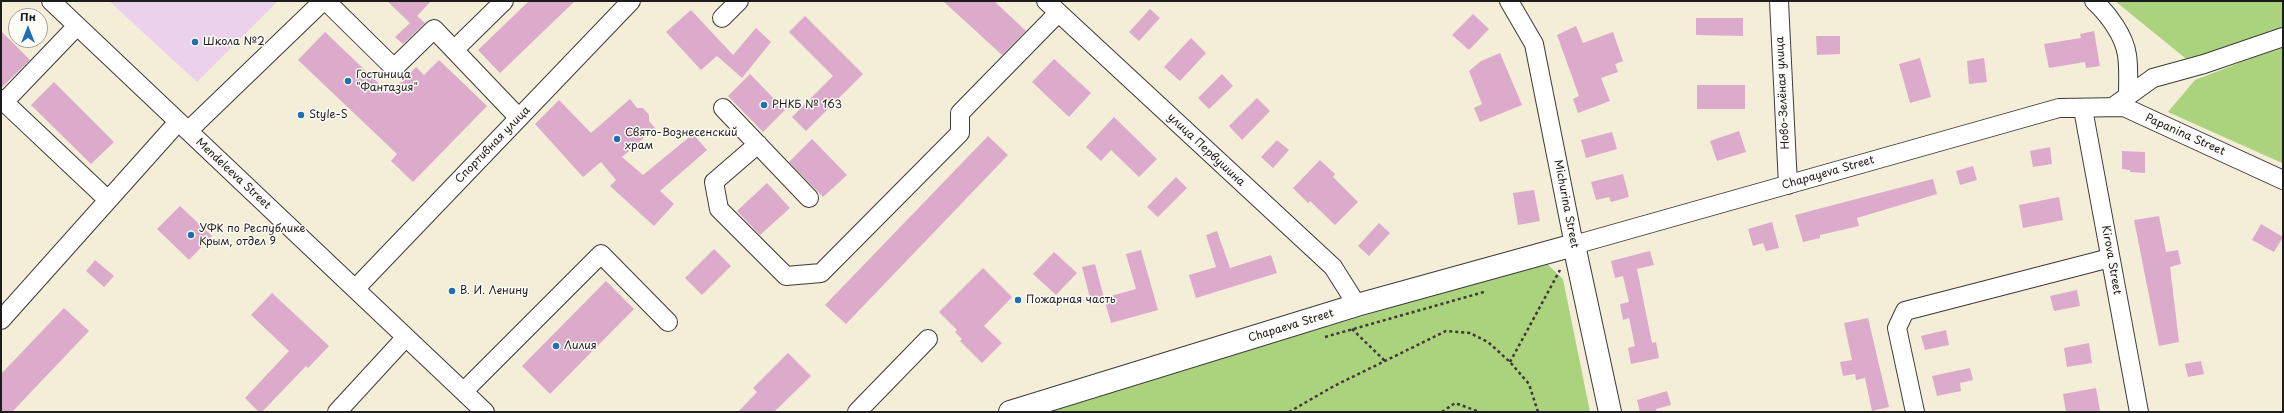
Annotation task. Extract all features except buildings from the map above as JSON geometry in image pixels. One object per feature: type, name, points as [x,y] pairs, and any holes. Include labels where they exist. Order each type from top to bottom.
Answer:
[{"type":"main road","name":"Chapaeva Street","points":[[1010,412],[1357,305],[1574,245]]},
{"type":"main road","name":"Michurina Street","points":[[1574,245],[1610,412]]},
{"type":"street","name":"Mendeleeva Street","points":[[51,1],[485,412]]},
{"type":"street","points":[[1,320],[108,200],[183,126],[323,1]]},
{"type":"street","points":[[326,1],[394,68],[434,29],[519,118]]},
{"type":"street","points":[[454,50],[504,1]]},
{"type":"street","points":[[722,18],[739,1]]},
{"type":"street","name":"Michurina Street","points":[[1509,1],[1534,44],[1574,245]]},
{"type":"street","name":"Ново-Зелёная улица","points":[[1779,1],[1788,185]]},
{"type":"street","points":[[2094,1],[2104,10],[2117,30],[2127,53],[2121,101]]},
{"type":"street","name":"Спортивная улица","points":[[355,289],[519,118],[624,4]]},
{"type":"street","points":[[758,144],[714,182],[719,208],[786,276],[821,273],[960,133],[960,113],[1052,7]]},
{"type":"street","name":"улица Первушина","points":[[1052,7],[1332,267],[1357,305]]},
{"type":"street","points":[[77,26],[2,101],[108,200]]},
{"type":"street","points":[[2121,101],[2153,78],[2204,64],[2283,37]]},
{"type":"street","name":"Papanina Street","points":[[2083,109],[2121,101],[2124,107],[2283,180]]},
{"type":"street","points":[[723,108],[809,198]]},
{"type":"street","name":"Chapayeva Street","points":[[1574,245],[2059,108],[2083,109]]},
{"type":"street","name":"Kirova Street","points":[[2083,109],[2138,412]]},
{"type":"street","points":[[464,391],[601,254],[668,322]]},
{"type":"street","points":[[1915,412],[1897,328],[1905,311],[2110,258]]},
{"type":"street","points":[[337,412],[406,338]]},
{"type":"street","points":[[857,412],[928,339]]},
{"type":"path","points":[[1510,362],[1560,270]]},
{"type":"path","points":[[1351,329],[1386,362]]},
{"type":"path","points":[[1289,412],[1334,386],[1386,362],[1446,331],[1470,333],[1488,342],[1510,362],[1529,384],[1538,412]]},
{"type":"path","points":[[1442,412],[1455,403],[1480,412]]},
{"type":"shaded area","name":"Школа №2","points":[[109,1],[278,1],[197,82]]},
{"type":"green space","points":[[2115,1],[2283,1],[2283,32],[2190,62]]},
{"type":"green space","points":[[2283,46],[2282,163],[2168,112],[2195,80]]},
{"type":"green space","points":[[1545,262],[1563,279],[1590,412],[1040,412]]},
{"type":"place","name":"Школа №2","points":[[195,42]]},
{"type":"place","name":"Гостиница \"Фантазия\"","points":[[348,81]]},
{"type":"place","name":"РНКБ № 163","points":[[764,105]]},
{"type":"place","name":"Style-S","points":[[301,115]]},
{"type":"place","name":"Свято-Вознесенский храм","points":[[617,139]]},
{"type":"place","name":"УФК по Республике Крым, отдел 9","points":[[191,235]]},
{"type":"place","name":"В. И. Ленину","points":[[452,291]]},
{"type":"place","name":"Пожарная часть","points":[[1018,300]]},
{"type":"place","name":"Лилия","points":[[556,346]]}]
